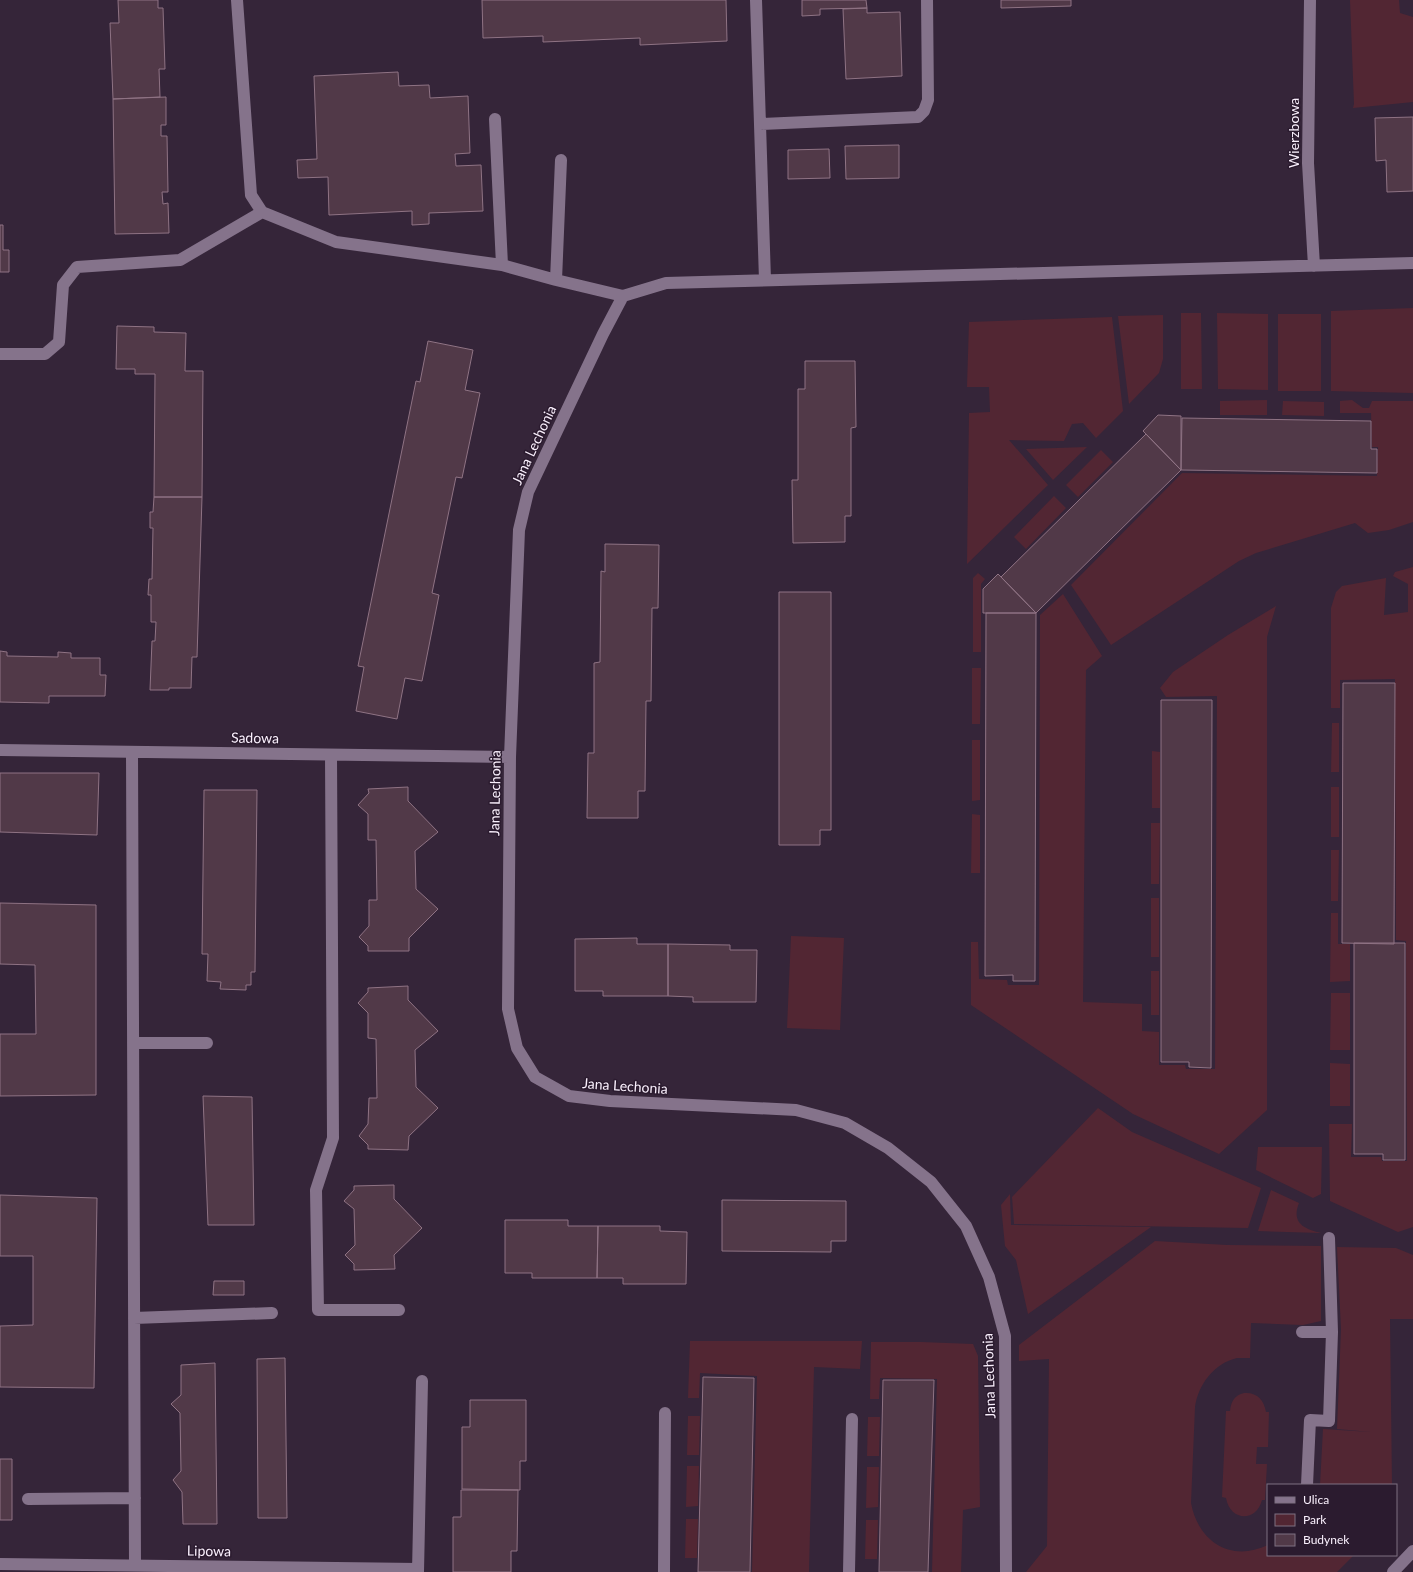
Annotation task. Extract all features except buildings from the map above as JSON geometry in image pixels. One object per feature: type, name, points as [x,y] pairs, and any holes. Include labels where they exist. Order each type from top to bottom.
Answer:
[{"type":"street","points":[[237,0],[250,195],[262,212],[336,242],[502,266],[623,296],[666,283],[1413,263]]},
{"type":"street","points":[[756,0],[765,280]]},
{"type":"street","points":[[760,124],[918,117],[924,110],[928,100],[927,0]]},
{"type":"street","name":"Wierzbowa","points":[[1310,0],[1308,163],[1314,266]]},
{"type":"street","points":[[495,120],[502,266]]},
{"type":"street","points":[[556,280],[561,160]]},
{"type":"street","points":[[0,354],[45,354],[59,342],[63,285],[78,267],[180,260],[262,212]]},
{"type":"street","name":"Jana Lechonia","points":[[623,296],[603,334],[528,492],[519,530],[510,757],[508,1009],[517,1048],[535,1077],[569,1096],[610,1102],[796,1110],[845,1123],[888,1148],[931,1182],[966,1226],[989,1277],[1005,1336],[1006,1572]]},
{"type":"street","name":"Sadowa","points":[[0,750],[510,757]]},
{"type":"street","points":[[132,752],[135,1566]]},
{"type":"street","points":[[331,755],[333,1138],[316,1190],[318,1310],[399,1310]]},
{"type":"street","points":[[133,1043],[207,1043]]},
{"type":"street","points":[[1307,1484],[1303,1458],[1310,1420],[1329,1425],[1332,1332],[1329,1238]]},
{"type":"street","points":[[134,1318],[272,1314]]},
{"type":"street","points":[[1302,1332],[1332,1332]]},
{"type":"street","points":[[418,1570],[422,1381]]},
{"type":"street","points":[[664,1572],[666,1413]]},
{"type":"street","points":[[849,1572],[852,1420]]},
{"type":"street","points":[[28,1499],[135,1498]]},
{"type":"street","points":[[1393,1572],[1413,1551]]},
{"type":"street","name":"Lipowa","points":[[0,1564],[418,1570]]},
{"type":"green space","points":[[1350,0],[1399,0],[1400,13],[1413,17],[1413,102],[1353,108]]},
{"type":"green space","points":[[1413,308],[1413,393],[1331,391],[1331,311]]},
{"type":"green space","points":[[1181,313],[1201,313],[1202,389],[1181,389]]},
{"type":"green space","points":[[1217,313],[1268,314],[1268,390],[1218,389]]},
{"type":"green space","points":[[1278,314],[1321,314],[1321,391],[1278,391]]},
{"type":"green space","points":[[1163,315],[1163,359],[1159,373],[1129,404],[1118,316]]},
{"type":"green space","points":[[1112,317],[1123,411],[1096,438],[1083,423],[1072,424],[1064,441],[1009,440],[1048,485],[967,564],[969,413],[990,412],[989,387],[967,387],[969,322]]},
{"type":"green space","points":[[1267,400],[1267,415],[1220,415],[1220,401]]},
{"type":"green space","points":[[1352,400],[1363,408],[1369,408],[1372,401],[1413,401],[1413,522],[1389,530],[1368,533],[1355,523],[1256,553],[1239,561],[1111,645],[1071,585],[1182,473],[1377,476],[1378,447],[1372,447],[1371,413],[1340,413],[1340,401]]},
{"type":"green space","points":[[1283,401],[1324,402],[1324,416],[1282,415]]},
{"type":"green space","points":[[1087,447],[1053,480],[1026,449]]},
{"type":"green space","points":[[1101,450],[1113,462],[1078,497],[1066,485]]},
{"type":"green space","points":[[1054,496],[1066,508],[1026,549],[1014,537]]},
{"type":"green space","points":[[1413,567],[1413,1227],[1398,1232],[1330,1201],[1329,1124],[1352,1124],[1351,1157],[1381,1157],[1382,1161],[1407,1161],[1406,941],[1396,940],[1395,679],[1340,680],[1340,708],[1331,708],[1331,608],[1336,592],[1342,586],[1386,578],[1384,615],[1408,612],[1408,584],[1393,576],[1395,572]]},
{"type":"green space","points":[[978,573],[985,579],[981,584],[981,652],[973,652],[973,578]]},
{"type":"green space","points":[[1063,594],[1102,656],[1086,670],[1083,1002],[1142,1004],[1142,1031],[1159,1032],[1159,1065],[1185,1065],[1186,1069],[1215,1069],[1217,696],[1166,697],[1160,688],[1173,672],[1228,635],[1276,606],[1267,637],[1267,1110],[1219,1154],[1133,1114],[971,1005],[971,942],[978,942],[979,979],[1007,980],[1008,985],[1039,985],[1040,615]]},
{"type":"green space","points":[[972,668],[981,668],[980,724],[972,724]]},
{"type":"green space","points":[[1332,723],[1339,723],[1339,772],[1331,772]]},
{"type":"green space","points":[[972,740],[980,740],[980,800],[972,801]]},
{"type":"green space","points":[[1152,751],[1160,752],[1160,808],[1152,808]]},
{"type":"green space","points":[[1331,787],[1339,787],[1339,837],[1331,837]]},
{"type":"green space","points":[[972,814],[980,815],[980,873],[971,873]]},
{"type":"green space","points":[[1151,823],[1160,823],[1159,884],[1151,884]]},
{"type":"green space","points":[[1331,850],[1339,850],[1338,901],[1331,901]]},
{"type":"green space","points":[[1151,898],[1159,898],[1159,957],[1151,957]]},
{"type":"green space","points":[[1331,913],[1338,913],[1338,944],[1350,944],[1350,981],[1330,982]]},
{"type":"green space","points":[[791,936],[844,938],[840,1030],[787,1028]]},
{"type":"green space","points":[[1151,971],[1159,971],[1159,1015],[1151,1015]]},
{"type":"green space","points":[[1331,993],[1350,993],[1350,1050],[1330,1050]]},
{"type":"green space","points":[[1330,1063],[1350,1064],[1350,1106],[1330,1106]]},
{"type":"green space","points":[[1098,1108],[1132,1132],[1261,1188],[1248,1228],[1014,1224],[1012,1197]]},
{"type":"green space","points":[[1258,1147],[1322,1147],[1321,1194],[1313,1198],[1256,1170]]},
{"type":"green space","points":[[1271,1190],[1299,1203],[1297,1210],[1298,1220],[1304,1227],[1321,1233],[1258,1231]]},
{"type":"green space","points":[[1010,1194],[1011,1225],[1151,1227],[1028,1314],[1016,1260],[1005,1246],[1001,1205]]},
{"type":"green space","points":[[1155,1241],[1227,1245],[1321,1246],[1321,1321],[1303,1325],[1251,1323],[1250,1358],[1237,1358],[1221,1365],[1208,1376],[1204,1383],[1195,1407],[1191,1503],[1195,1516],[1208,1538],[1229,1550],[1254,1550],[1267,1545],[1267,1556],[1353,1556],[1337,1572],[1026,1572],[1047,1546],[1049,1359],[1019,1361],[1019,1345]]},
{"type":"green space","points":[[1337,1247],[1396,1248],[1413,1255],[1413,1319],[1390,1319],[1392,1484],[1320,1484],[1323,1429],[1371,1432],[1337,1429],[1341,1329]]},
{"type":"green space","points":[[690,1341],[862,1341],[860,1369],[814,1367],[809,1572],[752,1572],[757,1376],[700,1373],[699,1398],[688,1398]]},
{"type":"green space","points":[[871,1342],[973,1344],[978,1356],[980,1507],[963,1510],[961,1572],[932,1572],[937,1379],[880,1378],[879,1399],[870,1399]]},
{"type":"green space","points":[[1244,1393],[1256,1395],[1262,1400],[1266,1412],[1269,1412],[1268,1447],[1257,1447],[1256,1464],[1267,1464],[1265,1500],[1262,1500],[1259,1507],[1249,1516],[1238,1515],[1232,1511],[1228,1506],[1226,1498],[1222,1497],[1226,1411],[1230,1411],[1232,1401],[1236,1397]]},
{"type":"green space","points":[[688,1416],[700,1416],[699,1455],[687,1455]]},
{"type":"green space","points":[[868,1417],[880,1417],[879,1456],[867,1456]]},
{"type":"green space","points":[[687,1466],[699,1466],[698,1506],[686,1507]]},
{"type":"green space","points":[[867,1467],[879,1467],[878,1507],[866,1508]]},
{"type":"green space","points":[[686,1519],[698,1519],[697,1558],[685,1558]]},
{"type":"green space","points":[[866,1520],[878,1520],[877,1559],[865,1559]]}]
